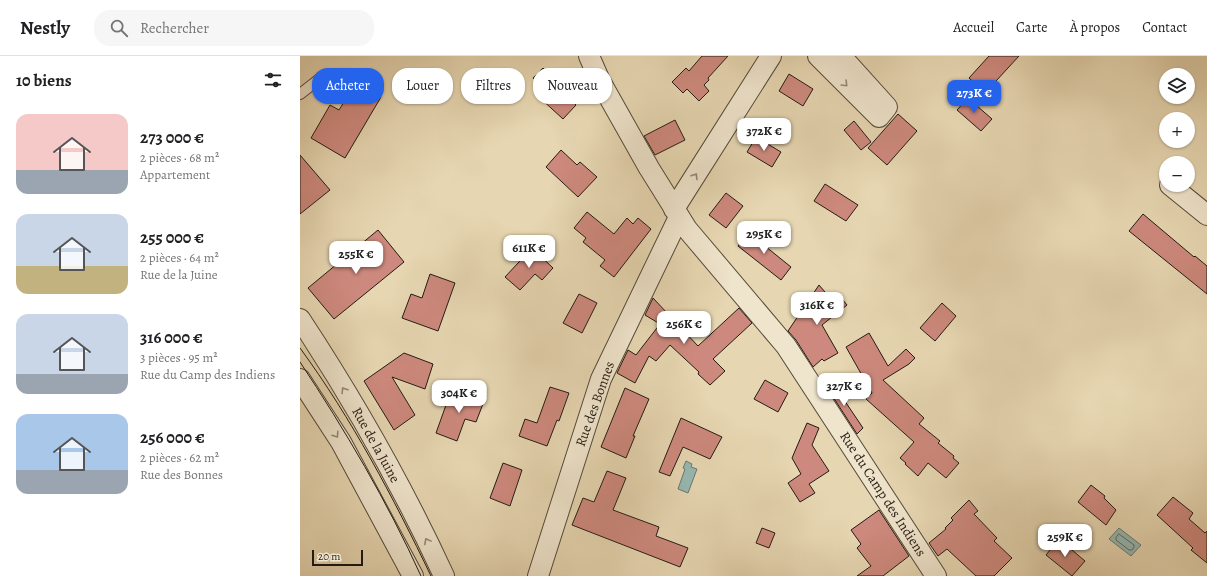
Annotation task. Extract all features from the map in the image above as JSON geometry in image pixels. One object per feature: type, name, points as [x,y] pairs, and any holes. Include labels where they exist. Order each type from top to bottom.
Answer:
[{"type":"street","name":"Rue du Camp des Indiens","points":[[589,56],[600,81],[676,213],[687,229],[786,346],[936,576]]},
{"type":"street","name":"Rue des Bonnes","points":[[538,576],[601,379],[676,213],[771,56]]},
{"type":"street","points":[[818,56],[879,117],[887,107],[841,56]]},
{"type":"street","points":[[1179,192],[1207,215]]},
{"type":"street","name":"Rue de la Juine","points":[[300,319],[374,438],[431,547],[444,576]]},
{"type":"street","name":"Rue de la Juine","points":[[300,379],[341,442],[413,576]]},
{"type":"lane","points":[[300,94],[312,85]]},
{"type":"water","points":[[686,461],[692,464],[691,467],[697,469],[688,493],[678,489],[685,469],[683,468]]},
{"type":"water","points":[[1119,528],[1141,545],[1131,556],[1109,539]]},
{"type":"building","points":[[702,56],[728,56],[708,78],[709,80],[704,85],[709,91],[699,101],[687,89],[683,93],[672,82],[686,68],[689,71]]},
{"type":"building","points":[[989,56],[1019,56],[985,93],[969,78]]},
{"type":"building","points":[[789,74],[813,89],[803,106],[779,91]]},
{"type":"building","points":[[968,98],[992,119],[981,131],[957,110]]},
{"type":"building","points":[[343,104],[377,104],[345,158],[311,138],[330,105],[339,110]]},
{"type":"building","points":[[547,104],[575,104],[576,105],[563,119]]},
{"type":"building","points":[[898,114],[917,131],[887,165],[868,148]]},
{"type":"building","points":[[675,120],[685,140],[655,155],[644,136]]},
{"type":"building","points":[[854,121],[871,142],[861,150],[844,130]]},
{"type":"building","points":[[756,137],[781,152],[772,167],[747,152]]},
{"type":"building","points":[[561,150],[577,165],[580,162],[597,177],[578,197],[546,167]]},
{"type":"building","points":[[300,155],[330,190],[300,214]]},
{"type":"building","points":[[825,184],[858,205],[846,221],[814,201]]},
{"type":"building","points":[[726,193],[743,206],[726,228],[709,215]]},
{"type":"building","points":[[587,212],[614,234],[627,218],[633,224],[638,218],[651,229],[614,277],[600,266],[605,260],[583,242],[586,238],[574,228]]},
{"type":"building","points":[[1143,214],[1194,257],[1195,256],[1207,266],[1207,294],[1129,231]]},
{"type":"building","points":[[378,230],[404,262],[334,319],[308,288]]},
{"type":"building","points":[[750,231],[766,244],[765,246],[791,267],[781,280],[738,246]]},
{"type":"building","points":[[532,248],[553,268],[542,280],[535,274],[520,290],[505,277]]},
{"type":"building","points":[[430,274],[455,283],[438,331],[402,318],[411,294],[422,298]]},
{"type":"building","points":[[819,285],[831,299],[838,294],[847,305],[822,325],[838,353],[824,361],[822,359],[813,367],[796,340],[788,331]]},
{"type":"building","points":[[579,294],[597,303],[582,333],[563,323]]},
{"type":"building","points":[[653,298],[698,346],[739,308],[752,323],[713,359],[725,371],[710,385],[698,374],[699,372],[670,345],[656,361],[649,356],[635,383],[617,373],[628,350],[636,355],[660,324],[645,315]]},
{"type":"building","points":[[942,303],[956,316],[935,341],[920,328]]},
{"type":"building","points":[[869,333],[888,366],[906,349],[915,358],[909,364],[883,380],[924,418],[919,424],[940,441],[938,443],[954,456],[953,458],[959,463],[946,478],[928,463],[918,476],[905,464],[906,463],[900,458],[914,442],[866,399],[872,393],[846,347]]},
{"type":"building","points":[[404,353],[433,364],[425,389],[392,377],[415,415],[394,430],[364,381]]},
{"type":"building","points":[[830,379],[863,428],[857,434],[824,383]]},
{"type":"building","points":[[765,380],[788,393],[778,412],[754,399]]},
{"type":"building","points":[[550,387],[569,393],[559,421],[557,420],[547,446],[519,436],[525,419],[537,423]]},
{"type":"building","points":[[625,388],[649,399],[633,436],[635,436],[626,458],[601,447]]},
{"type":"building","points":[[451,391],[471,399],[473,392],[486,396],[476,422],[465,419],[457,441],[436,433]]},
{"type":"building","points":[[681,418],[722,437],[710,459],[683,447],[670,476],[659,472]]},
{"type":"building","points":[[807,423],[819,428],[812,445],[829,471],[809,484],[815,493],[800,502],[788,483],[801,474],[792,458]]},
{"type":"building","points":[[503,463],[522,470],[510,506],[490,498]]},
{"type":"building","points":[[607,471],[626,478],[613,510],[659,527],[656,536],[688,548],[680,567],[572,525],[583,498],[594,502]]},
{"type":"building","points":[[1091,485],[1105,496],[1104,498],[1116,510],[1106,525],[1078,502]]},
{"type":"building","points":[[1173,497],[1193,513],[1189,519],[1205,533],[1207,531],[1207,563],[1191,550],[1193,548],[1157,515]]},
{"type":"building","points":[[969,500],[978,511],[974,514],[997,538],[994,541],[1012,558],[994,576],[976,576],[947,549],[938,556],[929,543],[946,529],[945,528],[953,520],[951,518]]},
{"type":"building","points":[[879,510],[909,556],[883,576],[857,576],[871,566],[857,548],[861,544],[851,530]]},
{"type":"building","points":[[762,528],[775,533],[769,548],[756,543]]},
{"type":"building","points":[[1059,539],[1085,561],[1072,576],[1046,555]]},
{"type":"tram line","points":[[300,348],[337,402],[371,459],[431,576]]},
{"type":"tram line","points":[[300,362],[365,466],[394,520],[421,576]]}]
